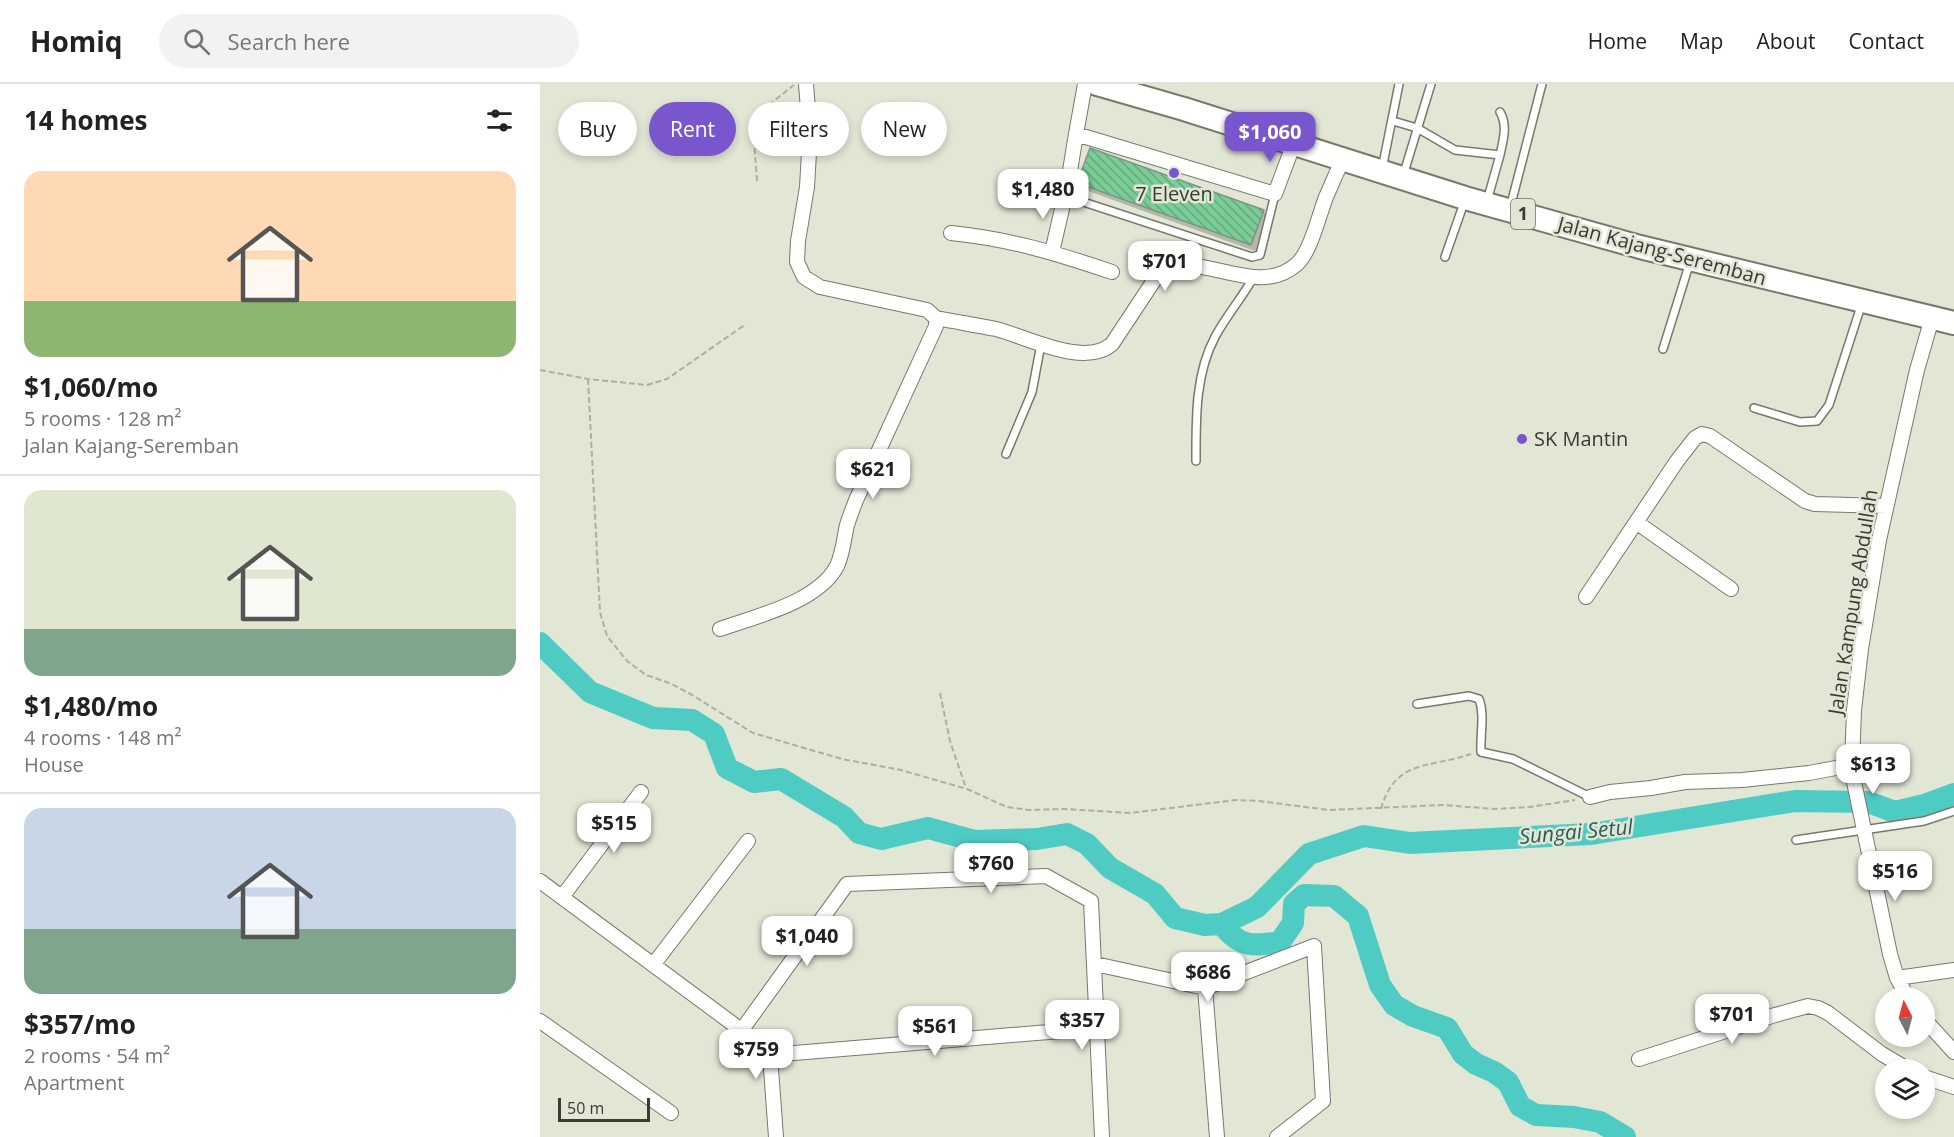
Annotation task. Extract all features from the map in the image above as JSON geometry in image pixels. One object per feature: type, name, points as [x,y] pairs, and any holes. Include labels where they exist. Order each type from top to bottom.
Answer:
[{"type":"main road","name":"Jalan Kajang-Seremban","points":[[1097,84],[1509,210],[1691,260],[1954,322]]},
{"type":"street","points":[[806,84],[810,135],[807,187],[797,262],[804,277],[820,287],[927,310],[936,318],[997,329],[1061,350],[1093,354],[1104,351],[1112,344],[1157,276],[1166,268],[1191,265],[1253,278],[1287,271],[1298,263],[1308,246],[1343,159]]},
{"type":"street","points":[[1052,252],[1065,196],[1085,84]]},
{"type":"street","points":[[1076,134],[1275,194],[1294,143]]},
{"type":"street","points":[[951,233],[985,236],[1052,252],[1112,272]]},
{"type":"street","points":[[720,629],[803,598],[816,590],[837,565],[856,498],[932,337],[936,318]]},
{"type":"street","name":"Jalan Kampung Abdullah","points":[[1902,987],[1890,954],[1854,782],[1852,765],[1854,710],[1861,649],[1886,506],[1932,318]]},
{"type":"street","points":[[1586,597],[1677,461],[1695,438],[1702,434],[1710,436],[1805,501],[1815,504],[1886,506]]},
{"type":"street","points":[[1636,522],[1731,589]]},
{"type":"street","points":[[1590,796],[1685,782],[1742,780],[1809,773],[1852,765]]},
{"type":"street","points":[[562,897],[641,792]]},
{"type":"street","points":[[653,965],[748,841]]},
{"type":"street","points":[[741,1031],[847,884],[1046,876],[1091,901],[1102,1137]]},
{"type":"street","points":[[540,881],[770,1055],[1097,1028]]},
{"type":"street","points":[[1095,964],[1205,988],[1314,946],[1323,1101],[1277,1137]]},
{"type":"street","points":[[1897,978],[1954,970]]},
{"type":"street","points":[[1205,988],[1217,1137]]},
{"type":"street","points":[[1639,1059],[1808,1006],[1828,1013],[1890,1059]]},
{"type":"street","points":[[540,1021],[671,1113]]},
{"type":"street","points":[[1935,1031],[1954,1052]]},
{"type":"street","points":[[770,1055],[776,1137]]},
{"type":"street","points":[[1935,1081],[1954,1087]]},
{"type":"lane","points":[[1392,175],[1393,121],[1399,84]]},
{"type":"lane","points":[[1392,175],[1417,128],[1431,84]]},
{"type":"lane","points":[[1509,210],[1542,84]]},
{"type":"lane","points":[[1445,257],[1500,155],[1505,131],[1504,119],[1500,112]]},
{"type":"lane","points":[[1393,121],[1417,128],[1455,150],[1500,155]]},
{"type":"lane","points":[[1065,196],[1252,257],[1260,255],[1275,194]]},
{"type":"lane","points":[[1663,349],[1691,260]]},
{"type":"lane","points":[[1196,461],[1196,417],[1205,363],[1214,339],[1253,278]]},
{"type":"lane","points":[[1754,408],[1800,422],[1817,421],[1829,405],[1862,302]]},
{"type":"lane","points":[[1006,454],[1032,392],[1041,344]]},
{"type":"lane","points":[[1417,704],[1469,696],[1479,699],[1483,710],[1480,725],[1481,752],[1513,759],[1590,796]]},
{"type":"lane","points":[[1796,840],[1924,821],[1954,811]]},
{"type":"path","points":[[757,181],[753,126],[770,104],[796,84]]},
{"type":"path","points":[[540,370],[588,379],[648,385],[667,379],[746,324]]},
{"type":"path","points":[[588,379],[600,612],[607,636],[627,661],[646,675],[672,684],[693,695],[753,733],[842,759],[901,771],[967,789],[1007,807],[1029,810],[1065,809],[1130,813],[1236,800],[1329,810],[1443,805],[1495,809],[1565,803],[1590,796]]},
{"type":"path","points":[[940,693],[950,741],[967,789]]},
{"type":"path","points":[[1381,809],[1389,791],[1400,776],[1416,766],[1481,752]]},
{"type":"building","points":[[1090,148],[1264,210],[1251,245],[1077,183]]},
{"type":"waterway","name":"Sungai Setul","points":[[540,643],[590,692],[653,718],[692,720],[714,734],[727,768],[754,782],[781,779],[844,817],[859,833],[881,839],[928,828],[975,841],[1037,839],[1067,834],[1087,844],[1110,868],[1155,894],[1175,918],[1205,925],[1222,924],[1257,907],[1309,854],[1364,836],[1410,843],[1591,834],[1795,801],[1868,802],[1895,812],[1954,794]]},
{"type":"waterway","points":[[1222,924],[1235,938],[1248,944],[1280,942],[1293,923],[1294,904],[1304,895],[1334,896],[1358,916],[1380,985],[1394,1005],[1413,1016],[1447,1028],[1463,1054],[1508,1082],[1520,1106],[1536,1115],[1574,1117],[1600,1122],[1625,1137]]},
{"type":"place","name":"7 Eleven","points":[[1174,173]]},
{"type":"place","name":"SK Mantin","points":[[1522,439]]}]
